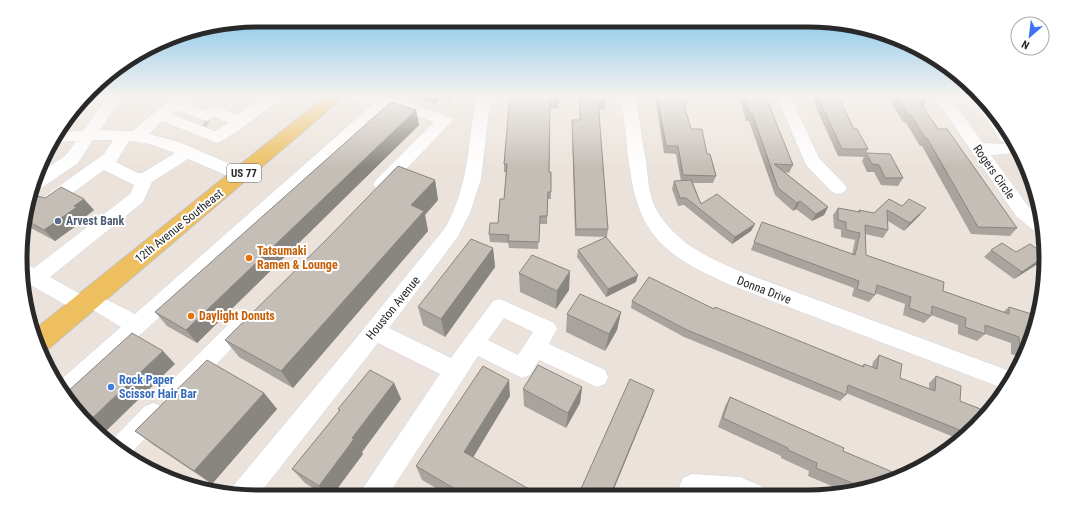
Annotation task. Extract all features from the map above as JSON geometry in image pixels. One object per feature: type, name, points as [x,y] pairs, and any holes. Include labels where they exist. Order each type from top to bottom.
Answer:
[{"type":"main road","name":"12th Avenue Southeast","points":[[41,338],[309,119]]},
{"type":"street","points":[[40,181],[72,159],[99,119]]},
{"type":"street","points":[[50,200],[104,163],[130,136],[154,119]]},
{"type":"street","points":[[194,119],[217,138],[243,119]]},
{"type":"street","points":[[214,119],[233,127]]},
{"type":"street","points":[[67,388],[366,119]]},
{"type":"street","points":[[372,193],[445,120],[442,119]]},
{"type":"street","name":"Houston Avenue","points":[[246,490],[438,252],[460,219],[473,178],[480,119]]},
{"type":"street","name":"Donna Drive","points":[[632,119],[645,202],[652,219],[659,228],[684,252],[700,262],[735,278],[1005,379]]},
{"type":"street","points":[[794,119],[812,161],[838,188]]},
{"type":"street","name":"Rogers Circle","points":[[957,119],[1022,211],[1036,223]]},
{"type":"street","points":[[62,137],[130,136],[150,139],[222,169],[241,175]]},
{"type":"street","points":[[977,148],[1006,149],[1010,148]]},
{"type":"street","points":[[137,326],[29,274],[137,198],[146,179],[186,153]]},
{"type":"street","points":[[104,163],[135,179],[146,179]]},
{"type":"street","points":[[377,490],[455,371],[500,307],[547,329],[522,368],[475,344]]},
{"type":"street","points":[[122,445],[255,312]]},
{"type":"street","points":[[375,331],[455,371]]},
{"type":"street","points":[[534,348],[597,377]]},
{"type":"street","points":[[692,487],[740,490]]},
{"type":"building","points":[[372,119],[406,119],[186,330],[155,312]]},
{"type":"building","points":[[508,119],[550,119],[549,172],[551,172],[551,192],[548,192],[547,216],[540,216],[539,242],[508,241],[509,235],[489,234],[490,223],[498,223],[500,199],[504,199],[507,164],[504,164]]},
{"type":"building","points":[[599,119],[608,229],[576,229],[572,120]]},
{"type":"building","points":[[661,119],[688,119],[691,129],[702,129],[707,154],[710,154],[716,176],[683,175],[678,146],[666,146]]},
{"type":"building","points":[[754,119],[775,119],[793,165],[774,164],[828,207],[816,214],[800,201],[797,203],[778,188]]},
{"type":"building","points":[[828,119],[849,119],[854,129],[857,129],[868,149],[842,149]]},
{"type":"building","points":[[914,119],[931,119],[938,129],[947,129],[1017,228],[978,227],[927,138],[925,138]]},
{"type":"building","points":[[866,153],[890,154],[903,178],[885,178],[879,165],[872,164]]},
{"type":"building","points":[[398,166],[435,180],[411,205],[424,211],[281,371],[225,340],[328,238]]},
{"type":"building","points":[[691,180],[701,204],[717,194],[755,224],[735,237],[686,198],[680,198],[674,181]]},
{"type":"building","points":[[61,187],[84,199],[74,206],[77,207],[44,230],[30,222],[36,196],[45,198]]},
{"type":"building","points":[[889,199],[902,206],[909,199],[926,208],[910,223],[887,210],[888,230],[865,225],[866,255],[944,282],[943,291],[1009,314],[1009,307],[1032,314],[1027,333],[1021,347],[1019,337],[985,325],[985,334],[965,327],[966,318],[932,306],[931,316],[909,308],[911,297],[877,285],[875,295],[857,289],[859,281],[754,242],[762,222],[855,255],[860,233],[846,230],[846,222],[838,220],[838,208],[874,213]]},
{"type":"building","points":[[606,237],[638,275],[608,289],[578,250]]},
{"type":"building","points":[[471,239],[493,248],[441,319],[418,307]]},
{"type":"building","points":[[1002,243],[1016,252],[1030,244],[1039,250],[1039,260],[1022,272],[991,250]]},
{"type":"building","points":[[532,255],[570,271],[557,291],[519,273]]},
{"type":"building","points":[[649,277],[714,309],[715,307],[864,367],[864,364],[877,369],[879,355],[902,364],[900,378],[935,391],[936,376],[961,386],[960,401],[983,410],[962,431],[848,385],[846,395],[687,330],[632,301]]},
{"type":"building","points":[[580,294],[621,312],[609,334],[567,314]]},
{"type":"building","points":[[132,333],[163,351],[92,419],[69,391]]},
{"type":"building","points":[[207,360],[264,393],[194,471],[135,431]]},
{"type":"building","points":[[538,365],[582,387],[568,413],[523,389]]},
{"type":"building","points":[[483,366],[509,380],[464,452],[528,490],[457,490],[416,466]]},
{"type":"building","points":[[370,370],[394,383],[352,438],[354,439],[319,486],[292,469]]},
{"type":"building","points":[[630,379],[654,390],[612,490],[580,490]]},
{"type":"building","points":[[730,397],[844,448],[843,451],[894,473],[882,478],[857,485],[816,468],[817,463],[723,418]]},
{"type":"tunnel","points":[[204,122],[208,124]]},
{"type":"place","name":"Arvest Bank","points":[[58,221]]},
{"type":"place","name":"Tatsumaki Ramen & Lounge","points":[[249,258]]},
{"type":"place","name":"Daylight Donuts","points":[[191,316]]},
{"type":"place","name":"Rock Paper Scissor Hair Bar","points":[[111,387]]}]
